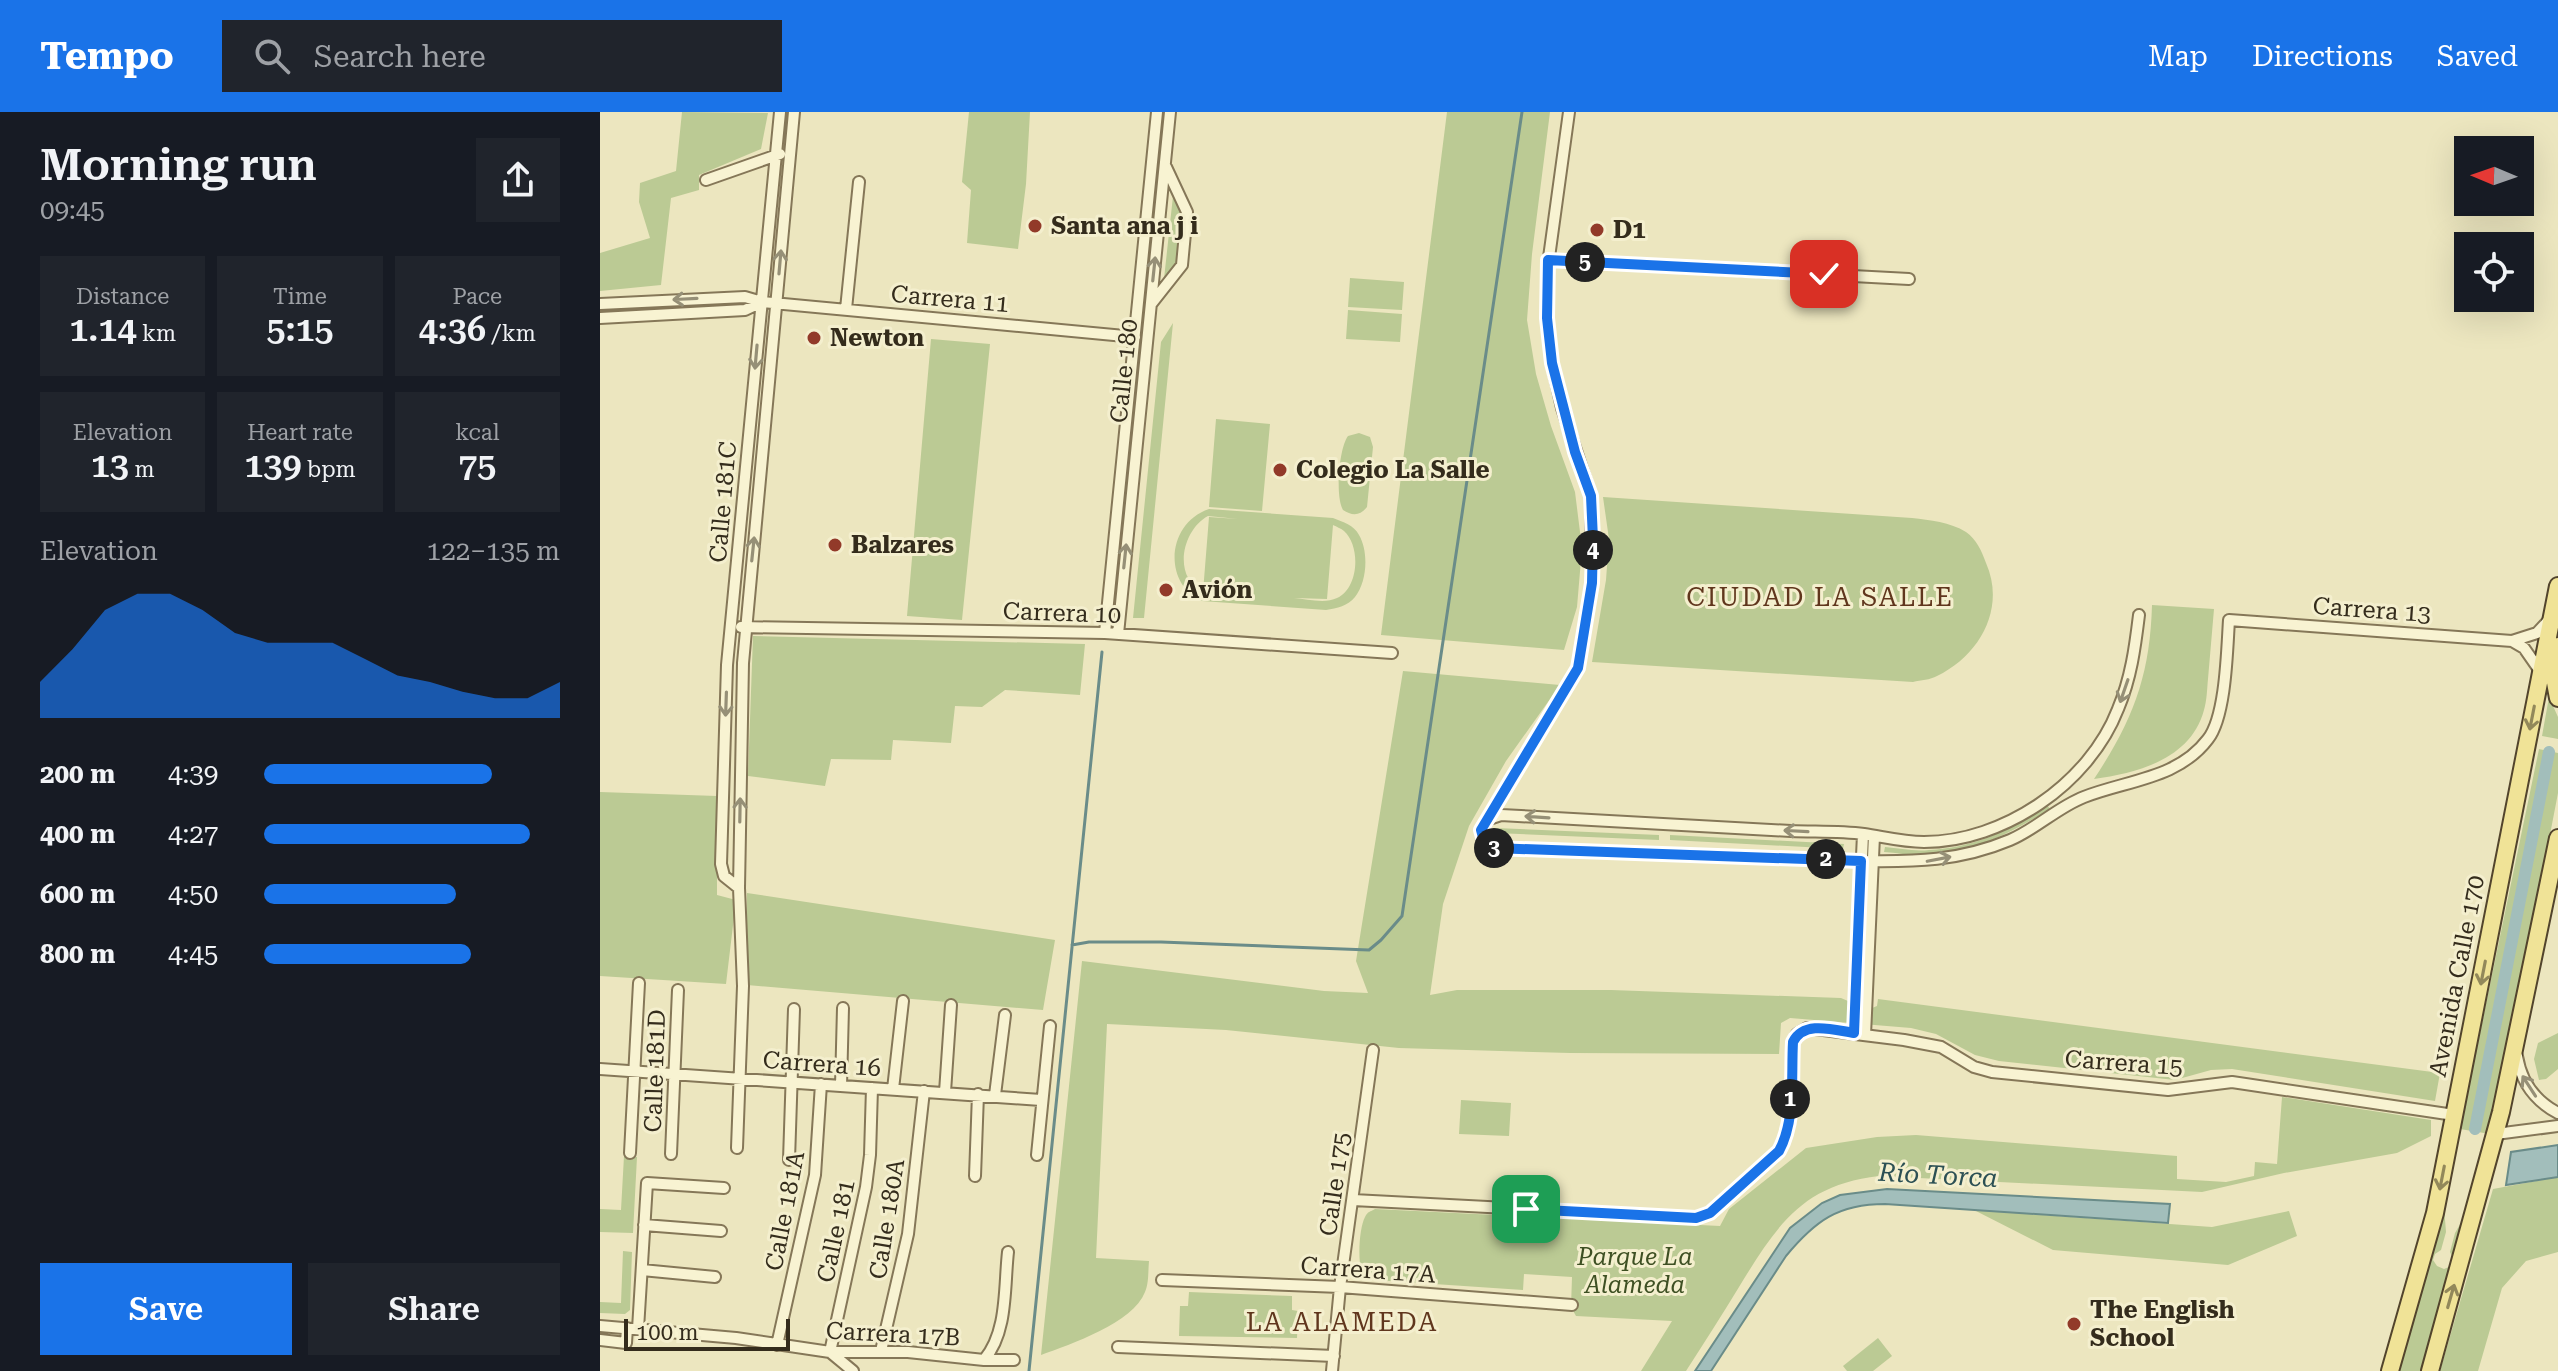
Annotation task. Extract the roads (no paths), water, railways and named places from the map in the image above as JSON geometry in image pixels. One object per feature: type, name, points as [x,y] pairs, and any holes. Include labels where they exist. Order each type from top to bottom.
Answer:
[{"type":"main road","name":"Avenida Calle 170","points":[[2390,1371],[2428,1240],[2558,586]]},
{"type":"main road","points":[[2558,646],[2554,677],[2558,698]]},
{"type":"main road","points":[[2430,1371],[2496,1134],[2558,838]]},
{"type":"street","name":"Calle 181C","points":[[739,888],[724,876],[721,864],[726,696],[780,112]]},
{"type":"street","name":"Calle 181C","points":[[737,1148],[743,986],[739,888],[743,673],[794,112]]},
{"type":"street","name":"Calle 180","points":[[1105,633],[1157,112]]},
{"type":"street","name":"Calle 180","points":[[1118,634],[1170,112]]},
{"type":"street","points":[[1569,112],[1548,260],[1547,318],[1552,363],[1575,452],[1591,496],[1593,539],[1589,611],[1578,668],[1481,830],[1484,841],[1493,848],[1922,862],[1974,852],[2012,839],[2081,798]]},
{"type":"street","points":[[706,180],[790,151]]},
{"type":"street","points":[[1150,305],[1182,265],[1187,212],[1164,164]]},
{"type":"street","points":[[846,309],[859,182]]},
{"type":"street","points":[[1548,260],[1909,279]]},
{"type":"street","name":"Carrera 11","points":[[600,304],[745,297],[762,302],[1135,337]]},
{"type":"street","name":"Carrera 11","points":[[600,318],[745,310],[762,302]]},
{"type":"street","points":[[1481,830],[1489,819],[1501,815],[1868,835],[1925,842],[1968,838],[2015,819],[2044,800],[2091,756],[2117,713],[2133,665],[2139,615]]},
{"type":"street","points":[[2512,641],[2537,633],[2552,617]]},
{"type":"street","name":"Carrera 13","points":[[2081,798],[2168,770],[2209,738],[2219,717],[2229,620],[2512,641]]},
{"type":"street","name":"Carrera 10","points":[[731,626],[1105,633],[1392,653]]},
{"type":"street","points":[[2512,641],[2532,657],[2541,674]]},
{"type":"street","points":[[2044,800],[2081,798]]},
{"type":"street","points":[[1860,1034],[1868,835]]},
{"type":"street","points":[[630,1153],[639,983]]},
{"type":"street","name":"Calle 181D","points":[[671,1154],[678,990]]},
{"type":"street","points":[[893,1089],[903,1001]]},
{"type":"street","points":[[945,1092],[951,1005]]},
{"type":"street","points":[[841,1086],[843,1008]]},
{"type":"street","points":[[789,1160],[794,1009]]},
{"type":"street","points":[[995,1095],[1005,1015]]},
{"type":"street","points":[[1037,1155],[1050,1026]]},
{"type":"street","name":"Carrera 15","points":[[1353,1200],[1696,1218],[1710,1213],[1779,1151],[1785,1140],[1789,1124],[1793,1042],[1797,1034],[1807,1028],[1941,1047],[1974,1067],[1992,1072],[2168,1090],[2232,1082],[2454,1115]]},
{"type":"street","points":[[2516,1049],[2526,1084],[2539,1100],[2558,1113]]},
{"type":"street","name":"Calle 175","points":[[1332,1371],[1340,1287],[1373,1050]]},
{"type":"street","name":"Carrera 16","points":[[600,1069],[1041,1100]]},
{"type":"street","name":"Calle 181A","points":[[777,1345],[815,1175],[821,1084]]},
{"type":"street","name":"Calle 181","points":[[830,1352],[866,1187],[872,1088]]},
{"type":"street","name":"Calle 180A","points":[[881,1351],[908,1234],[924,1091]]},
{"type":"street","points":[[975,1176],[978,1094]]},
{"type":"street","points":[[2496,1134],[2558,1126]]},
{"type":"street","points":[[600,1340],[626,1343],[633,1329],[642,1270],[647,1183],[724,1188]]},
{"type":"street","points":[[644,1225],[721,1231]]},
{"type":"street","points":[[984,1360],[992,1350],[1000,1328],[1008,1252]]},
{"type":"street","points":[[642,1270],[715,1277]]},
{"type":"street","name":"Carrera 17A","points":[[1162,1280],[1340,1287],[1572,1305]]},
{"type":"street","name":"Carrera 17B","points":[[600,1326],[830,1352],[881,1351],[1014,1360]]},
{"type":"street","points":[[1118,1347],[1334,1356]]},
{"type":"street","points":[[830,1352],[853,1371]]},
{"type":"water","points":[[2558,1145],[2558,1177],[2506,1185],[2511,1152]]},
{"type":"water","points":[[1887,1189],[2170,1204],[2168,1223],[1885,1204],[1841,1211],[1807,1233],[1786,1256],[1711,1371],[1695,1371],[1790,1228],[1822,1203],[1840,1195]]},
{"type":"waterway","points":[[1072,945],[1089,942],[1161,942],[1369,950],[1402,916],[1522,112]]},
{"type":"waterway","points":[[1029,1371],[1102,652]]},
{"type":"waterway","points":[[2475,1129],[2549,752]]},
{"type":"place","name":"Santa ana j i","points":[[1035,226]]},
{"type":"place","name":"D1","points":[[1597,230]]},
{"type":"place","name":"Newton","points":[[814,338]]},
{"type":"place","name":"Colegio La Salle","points":[[1280,470]]},
{"type":"place","name":"Balzares","points":[[835,545]]},
{"type":"place","name":"Avión","points":[[1166,590]]},
{"type":"place","name":"The English School","points":[[2074,1324]]},
{"type":"district","name":"CIUDAD LA SALLE","points":[[1820,597]]},
{"type":"district","name":"LA ALAMEDA","points":[[1342,1322]]},
{"type":"water label","name":"Río Torca","points":[[1938,1175]]},
{"type":"park label","name":"Parque La Alameda","points":[[1635,1271]]}]
